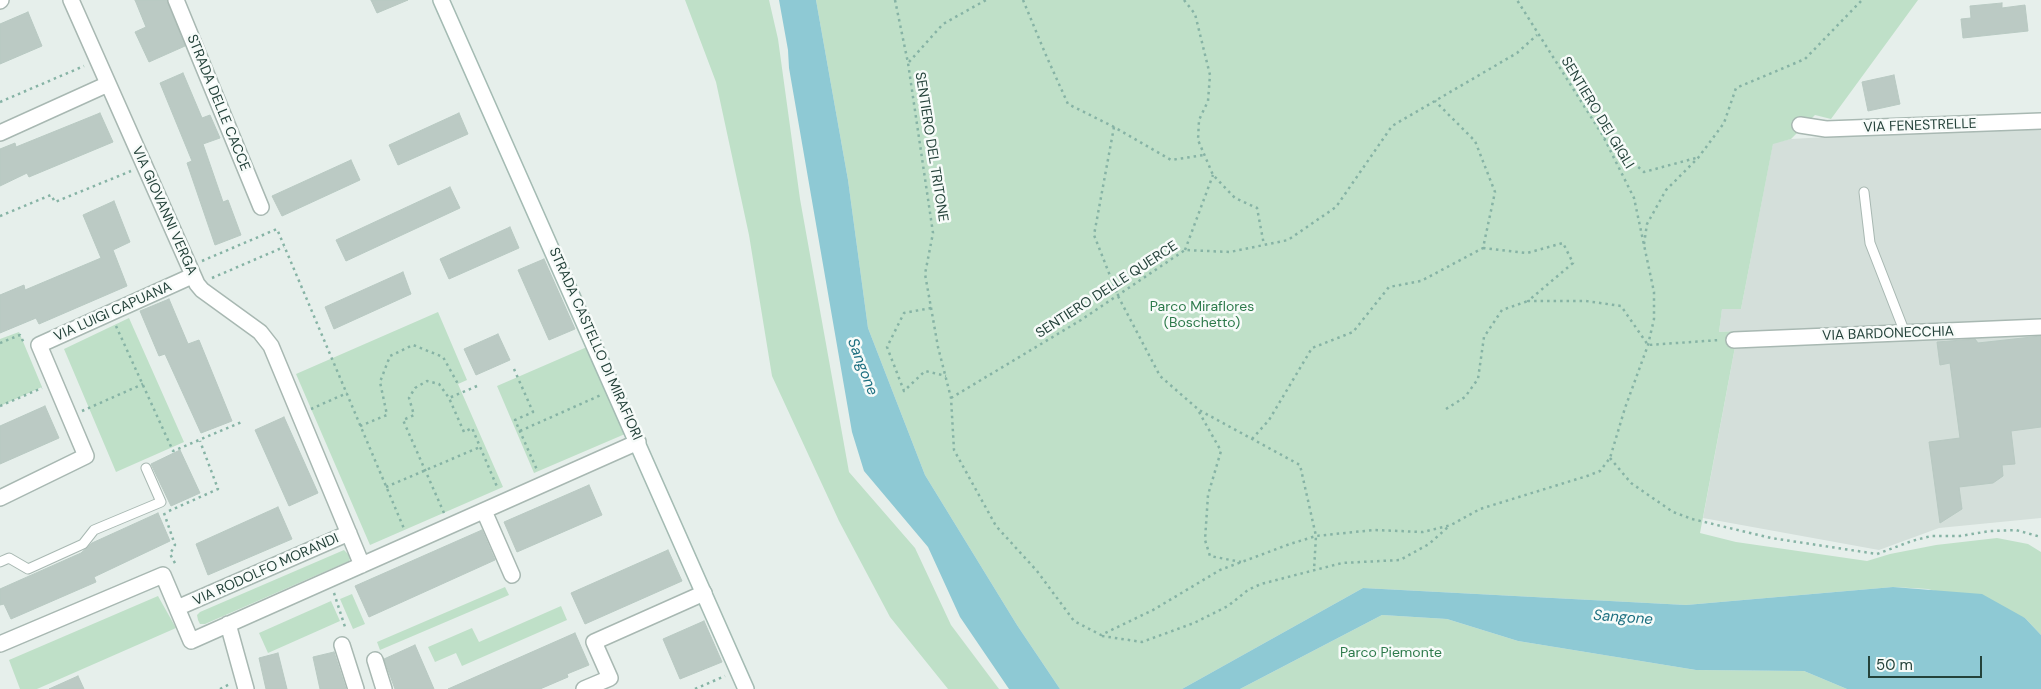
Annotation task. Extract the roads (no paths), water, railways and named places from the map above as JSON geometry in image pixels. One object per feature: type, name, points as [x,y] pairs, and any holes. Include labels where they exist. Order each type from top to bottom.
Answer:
[{"type":"street","name":"VIA GIOVANNI VERGA","points":[[71,0],[192,276],[202,290],[266,338],[349,533]]},
{"type":"street","name":"STRADA DELLE CACCE","points":[[176,0],[261,207]]},
{"type":"street","name":"STRADA CASTELLO DI MIRAFIORI","points":[[441,0],[746,689]]},
{"type":"street","points":[[0,133],[108,84]]},
{"type":"street","name":"VIA FENESTRELLE","points":[[1800,125],[1826,129],[2041,121]]},
{"type":"street","name":"VIA LUIGI CAPUANA","points":[[0,498],[86,456],[39,346],[192,276]]},
{"type":"street","name":"VIA BARDONECCHIA","points":[[1734,340],[2041,327]]},
{"type":"street","name":"VIA RODOLFO MORANDI","points":[[0,644],[163,575],[190,641],[638,442]]},
{"type":"street","points":[[484,511],[512,575]]},
{"type":"street","name":"VIA RODOLFO MORANDI","points":[[177,608],[349,533],[362,565]]},
{"type":"street","points":[[584,689],[610,678],[594,642],[704,593]]},
{"type":"street","points":[[228,624],[246,689]]},
{"type":"street","points":[[342,646],[356,689]]},
{"type":"street","points":[[375,660],[384,689]]},
{"type":"lane","points":[[1864,192],[1870,243],[1905,333]]},
{"type":"lane","points":[[0,562],[9,558],[28,569],[83,544],[94,530],[161,502],[146,468]]},
{"type":"water","name":"Sangone","points":[[779,0],[816,0],[848,180],[868,328],[925,475],[1017,625],[1060,689],[1009,689],[960,617],[928,547],[864,471],[852,432]]},
{"type":"water","name":"Sangone","points":[[1893,587],[1982,594],[2025,618],[2041,635],[2041,689],[1847,689],[1804,671],[1696,670],[1518,641],[1447,619],[1382,615],[1240,689],[1182,689],[1363,588],[1686,605]]},
{"type":"park label","name":"Parco Miraflores (Boschetto)","points":[[1202,316]]},
{"type":"park label","name":"Parco Piemonte","points":[[1391,653]]}]
